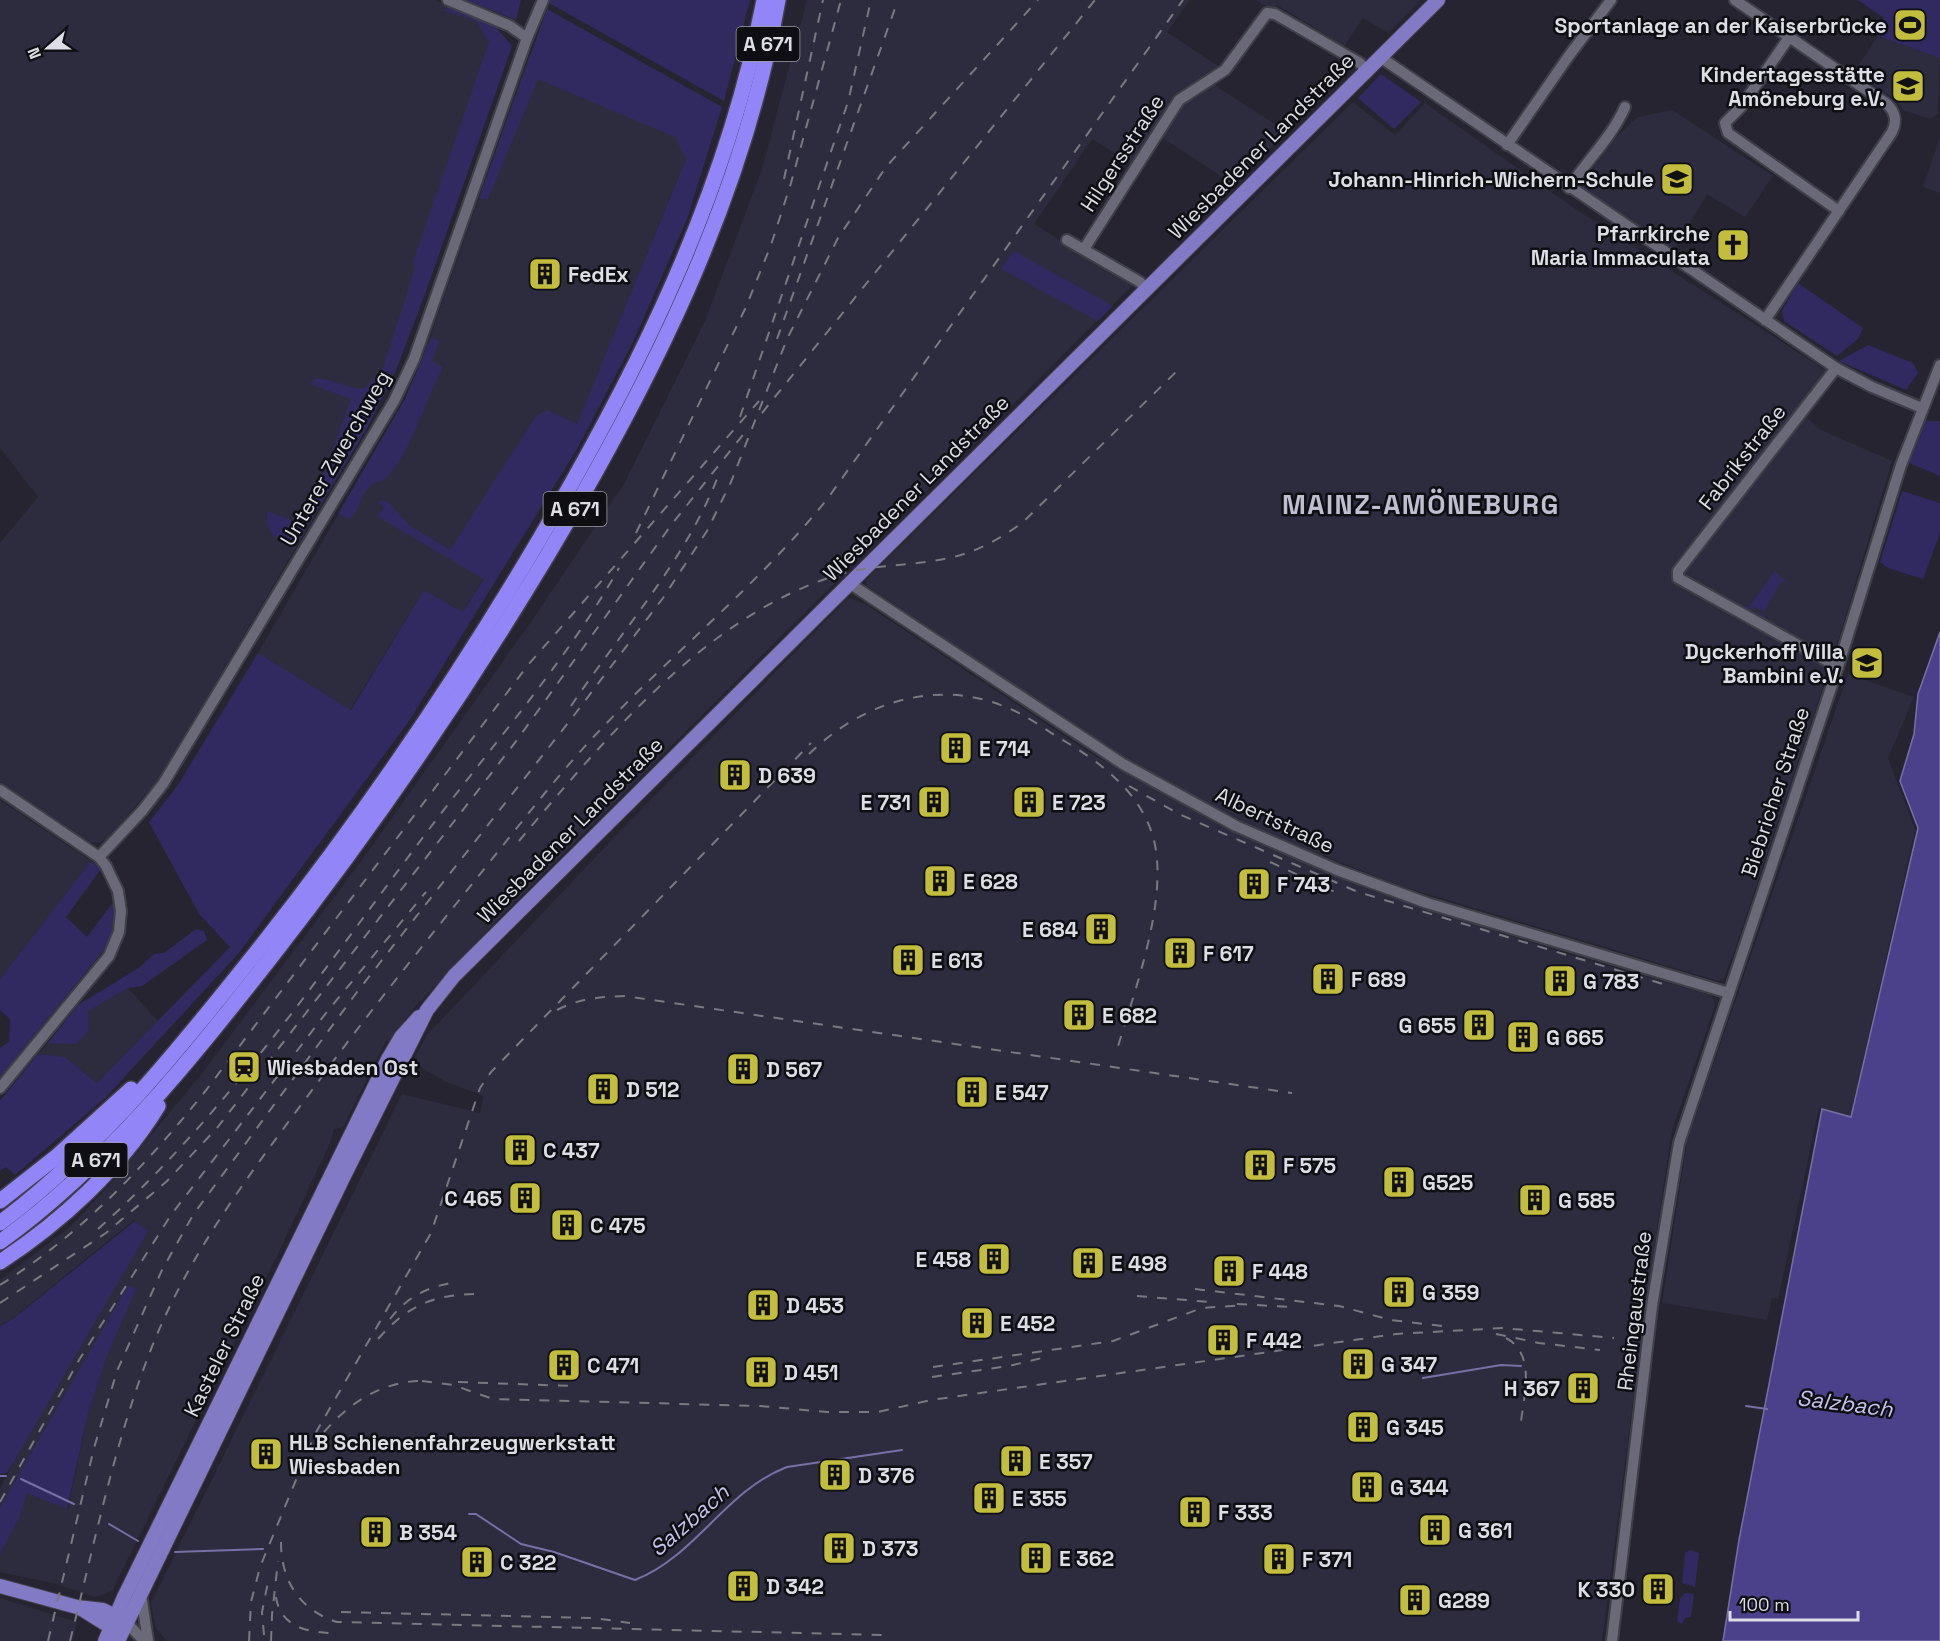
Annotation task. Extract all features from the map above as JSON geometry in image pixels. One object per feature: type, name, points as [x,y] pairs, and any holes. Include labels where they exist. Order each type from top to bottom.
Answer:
[{"type":"highway","name":"A 671","points":[[752,85],[764,0]]},
{"type":"highway","name":"A 671","points":[[0,1242],[85,1172],[352,851],[422,752],[524,594],[598,467],[665,339],[696,270],[778,0]]},
{"type":"highway","name":"A 671","points":[[0,1223],[74,1162],[178,1061]]},
{"type":"highway","points":[[0,1201],[56,1157],[138,1083],[178,1061]]},
{"type":"highway","points":[[0,1262],[35,1236],[90,1189],[152,1116],[178,1061]]},
{"type":"main road","name":"Wiesbadener Landstraße","points":[[389,1073],[428,1010],[454,976],[488,941],[1438,0]]},
{"type":"main road","name":"Kasteler Straße","points":[[105,1641],[121,1630],[134,1592],[389,1073]]},
{"type":"main road","points":[[0,1586],[85,1608],[121,1630]]},
{"type":"main road","points":[[85,1608],[134,1592]]},
{"type":"street","points":[[448,0],[510,26],[527,39]]},
{"type":"street","name":"Unterer Zwerchweg","points":[[99,857],[142,812],[162,784],[394,401],[414,359],[527,39],[543,0]]},
{"type":"street","points":[[1507,145],[1611,0]]},
{"type":"street","points":[[1735,0],[1887,104],[1895,114],[1892,132],[1765,320]]},
{"type":"street","name":"Hilgersstraße","points":[[1084,249],[1179,100],[1225,70],[1267,13],[1275,14],[1360,63],[1367,71]]},
{"type":"street","points":[[1790,36],[1741,107],[1725,123],[1728,133],[1839,211]]},
{"type":"street","points":[[1380,57],[1836,368],[1872,387],[1922,408]]},
{"type":"street","points":[[1569,188],[1586,162],[1616,127],[1625,107]]},
{"type":"street","points":[[1067,240],[1140,282],[1146,290]]},
{"type":"street","name":"Biebricher Straße","points":[[1730,993],[1838,667],[1891,496],[1940,365]]},
{"type":"street","name":"Fabrikstraße","points":[[1836,368],[1678,571],[1678,578],[1838,667]]},
{"type":"street","name":"Albertstraße","points":[[849,584],[1123,764],[1236,826],[1336,870],[1427,903],[1730,993]]},
{"type":"street","points":[[0,790],[99,857],[111,874],[121,901],[121,922],[113,948],[0,1088]]},
{"type":"street","name":"Rheingaustraße","points":[[1612,1641],[1652,1306],[1678,1146],[1730,993]]},
{"type":"street","points":[[134,1592],[146,1641]]},
{"type":"street","points":[[121,1630],[146,1641]]},
{"type":"shaded area","points":[[0,0],[435,0],[494,25],[512,46],[425,294],[396,370],[367,428],[157,781],[108,838],[99,843],[89,842],[0,782],[0,543],[38,497],[0,448]]},
{"type":"shaded area","points":[[466,0],[521,0],[516,20]]},
{"type":"shaded area","points":[[550,0],[750,0],[724,101],[549,3]]},
{"type":"shaded area","points":[[807,0],[1190,0],[1167,32],[1230,74],[1215,84],[1219,88],[1287,132],[1230,186],[1218,174],[1152,131],[1131,163],[1092,139],[1034,224],[1133,285],[508,909],[415,1007],[389,1042],[386,1041],[343,1127],[334,1129],[331,1141],[275,1260],[112,1591],[95,1597],[56,1584],[0,1572],[0,1556],[20,1516],[27,1492],[68,1509],[88,1413],[107,1356],[135,1290],[128,1285],[0,1507],[0,1488],[29,1433],[147,1231],[134,1220],[13,1318],[0,1325],[0,1280],[68,1229],[114,1180],[200,1076],[362,860],[533,619],[625,482],[705,321],[762,169]]},
{"type":"shaded area","points":[[1256,0],[1421,0],[1388,33],[1363,18],[1344,46],[1277,5],[1273,10]]},
{"type":"shaded area","name":"Sportanlage an der Kaiserbrücke","points":[[1858,0],[1940,0],[1940,58],[1878,36],[1874,33],[1884,18]]},
{"type":"shaded area","points":[[452,6],[494,25],[512,46],[396,370],[367,428],[298,541],[288,545],[277,539],[271,532],[267,523],[267,511],[305,526],[351,399],[310,384],[314,379],[321,379],[352,388],[365,388],[383,368],[415,268],[413,262],[489,42],[476,21],[443,10]]},
{"type":"shaded area","points":[[547,9],[722,107],[687,219],[633,342],[577,449],[409,721],[238,954],[105,1098],[15,1175],[6,1167],[0,1171],[0,1101],[38,1054],[65,1057],[97,1083],[230,947],[199,914],[149,822],[178,785],[258,653],[351,710],[424,590],[463,612],[484,579],[378,517],[384,507],[377,502],[383,500],[389,503],[409,525],[450,550],[536,416],[547,410],[577,424],[686,159],[675,137],[538,79],[488,199],[479,198]]},
{"type":"shaded area","name":"Kindertagesstätte Amöneburg e.V.","points":[[1878,36],[1940,58],[1938,114],[1930,119],[1903,110],[1896,100],[1854,72]]},
{"type":"shaded area","points":[[529,56],[696,134],[577,425],[463,612],[424,590],[350,710],[258,653],[405,399],[417,373]]},
{"type":"shaded area","points":[[1381,74],[1421,102],[1394,129],[1358,98]]},
{"type":"shaded area","points":[[1353,102],[1395,135],[1425,103],[1574,208],[1827,371],[1799,411],[1821,430],[1892,461],[1833,658],[1734,952],[1724,978],[1718,981],[1401,886],[1271,835],[1178,788],[1088,735],[867,586],[866,581],[871,575]]},
{"type":"shaded area","name":"Johann-Hinrich-Wichern-Schule","points":[[1672,110],[1773,176],[1745,217],[1707,194],[1673,251],[1584,190],[1582,183],[1615,138],[1638,117]]},
{"type":"shaded area","points":[[1940,137],[1940,193],[1923,187]]},
{"type":"shaded area","points":[[1014,251],[1113,306],[1098,321],[1001,269]]},
{"type":"shaded area","points":[[1798,283],[1863,328],[1858,339],[1837,356],[1784,321],[1782,311]]},
{"type":"shaded area","points":[[431,338],[439,341],[432,361],[443,367],[404,453],[388,476],[368,488],[353,516],[349,519],[338,514],[405,399]]},
{"type":"shaded area","points":[[1868,345],[1913,363],[1918,373],[1906,390],[1839,361]]},
{"type":"shaded area","points":[[1926,421],[1940,421],[1940,476],[1909,463]]},
{"type":"shaded area","points":[[1902,491],[1940,503],[1940,533],[1923,579],[1888,568],[1880,562]]},
{"type":"shaded area","points":[[1775,571],[1789,585],[1782,581],[1762,614],[1767,619],[1760,616],[1762,611],[1753,606],[1751,611],[1743,605],[1749,607]]},
{"type":"shaded area","points":[[851,599],[865,604],[1090,753],[1221,826],[1370,890],[1570,955],[1711,995],[1714,999],[1715,1006],[1672,1130],[1645,1309],[1602,1641],[167,1641],[155,1627],[151,1603],[402,1094],[480,1113],[484,1096],[444,1081],[415,1064],[414,1059],[427,1035],[606,846],[846,600]]},
{"type":"shaded area","points":[[1848,674],[1914,697],[1888,758],[1915,830],[1850,1117],[1819,1108],[1778,1299],[1772,1298],[1767,1320],[1662,1303],[1687,1141]]},
{"type":"shaded area","points":[[0,800],[91,861],[0,979]]},
{"type":"shaded area","points":[[91,861],[101,869],[66,917],[87,937],[115,900],[112,934],[103,951],[0,1077],[0,1048],[9,1042],[10,1019],[0,1010],[0,979]]},
{"type":"shaded area","points":[[196,929],[204,931],[207,940],[142,986],[128,988],[88,1011],[89,1030],[77,1044],[48,1043],[78,1005],[140,967],[154,954],[164,953]]},
{"type":"shaded area","points":[[128,988],[158,1021],[97,1083],[65,1057],[38,1054],[48,1043],[77,1043],[89,1030],[87,1011]]},
{"type":"shaded area","points":[[135,1221],[148,1231],[7,1473],[0,1474],[0,1326],[14,1318]]},
{"type":"shaded area","points":[[128,1285],[136,1289],[107,1356],[88,1413],[67,1509],[27,1493],[20,1516],[0,1555],[0,1507]]},
{"type":"shaded area","points":[[1690,1550],[1699,1553],[1695,1587],[1682,1583],[1685,1553]]},
{"type":"shaded area","points":[[1685,1593],[1694,1594],[1691,1617],[1685,1618],[1682,1624],[1677,1621],[1680,1598]]},
{"type":"shaded area","points":[[0,1598],[77,1622],[73,1641],[0,1641]]},
{"type":"water","points":[[1940,632],[1940,1641],[1723,1641],[1739,1540],[1822,1109],[1851,1117],[1918,828],[1900,781],[1914,734],[1918,694]]},
{"type":"waterway","name":"Salzbach","points":[[1423,1378],[1501,1365],[1521,1366]]},
{"type":"waterway","name":"Salzbach","points":[[1746,1406],[1767,1409]]},
{"type":"waterway","name":"Salzbach","points":[[469,1514],[476,1514],[521,1544],[554,1552],[635,1580],[675,1556],[746,1491],[787,1467],[902,1450]]},
{"type":"waterway","name":"Salzbach","points":[[0,1476],[6,1476]]},
{"type":"waterway","name":"Salzbach","points":[[21,1479],[74,1504]]},
{"type":"waterway","name":"Salzbach","points":[[109,1524],[138,1541]]},
{"type":"waterway","name":"Salzbach","points":[[175,1552],[263,1549]]},
{"type":"railway","points":[[784,179],[823,0]]},
{"type":"railway","points":[[636,533],[746,307],[771,245],[791,183],[841,0]]},
{"type":"railway","points":[[740,417],[848,102],[871,0]]},
{"type":"railway","points":[[777,339],[898,0]]},
{"type":"railway","points":[[48,1641],[94,1448],[117,1371],[162,1270],[193,1215],[357,992],[663,598],[707,531],[731,482],[787,339],[838,238],[886,167],[1038,0]]},
{"type":"railway","points":[[762,413],[1095,0]]},
{"type":"railway","points":[[70,1641],[114,1462],[148,1357],[182,1282],[248,1178],[358,1029],[564,770],[640,689],[769,565],[828,498],[1183,0]]},
{"type":"railway","points":[[519,841],[585,764],[657,688],[738,623],[782,598],[842,573],[955,557],[994,541],[1022,523],[1181,367]]},
{"type":"railway","points":[[0,1285],[30,1265],[86,1220],[161,1144],[207,1089],[528,665],[759,401]]},
{"type":"railway","points":[[0,1303],[106,1233],[167,1181],[217,1128],[517,740],[672,524],[746,431]]},
{"type":"railway","points":[[571,706],[672,564],[707,503],[720,471]]},
{"type":"railway","points":[[98,1229],[145,1185],[232,1089],[528,703],[576,637],[619,568]]},
{"type":"railway","points":[[809,754],[852,721],[876,709],[901,700],[928,695],[954,695],[981,699],[1023,715],[1081,751],[1122,784],[1142,812],[1150,828],[1155,845],[1157,869],[1156,895],[1146,950],[1116,1053]]},
{"type":"railway","points":[[249,1641],[251,1602],[260,1567],[315,1434],[431,1233],[480,1088],[491,1072],[811,743]]},
{"type":"railway","points":[[1129,786],[1179,814],[1358,892],[1663,984]]},
{"type":"railway","points":[[1270,862],[1335,892]]},
{"type":"railway","points":[[0,1502],[79,1360],[171,1215],[326,1013],[426,892]]},
{"type":"railway","points":[[557,1010],[582,1001],[625,996],[1292,1093]]},
{"type":"railway","points":[[390,1319],[404,1304],[419,1294],[456,1282]]},
{"type":"railway","points":[[1195,1289],[1339,1306],[1391,1320],[1442,1326]]},
{"type":"railway","points":[[378,1339],[400,1318],[423,1304],[448,1296],[479,1294]]},
{"type":"railway","points":[[1137,1296],[1210,1302]]},
{"type":"railway","points":[[1237,1304],[1291,1307]]},
{"type":"railway","points":[[933,1367],[1113,1341],[1202,1308],[1245,1305]]},
{"type":"railway","points":[[422,1381],[453,1385],[493,1399],[760,1406],[827,1412],[878,1412],[931,1400],[1396,1334],[1503,1328],[1614,1338]]},
{"type":"railway","points":[[1496,1334],[1539,1343],[1600,1350]]},
{"type":"railway","points":[[1506,1338],[1515,1345],[1525,1364],[1526,1376],[1521,1422]]},
{"type":"railway","points":[[932,1377],[1009,1366],[1050,1356]]},
{"type":"railway","points":[[324,1432],[346,1411],[370,1394],[398,1384],[428,1381]]},
{"type":"railway","points":[[458,1382],[572,1386]]},
{"type":"railway","points":[[281,1542],[284,1569],[295,1592],[312,1610],[337,1622],[883,1635]]},
{"type":"railway","points":[[271,1641],[278,1561]]},
{"type":"railway","points":[[264,1635],[262,1612],[268,1582]]},
{"type":"railway","points":[[276,1597],[283,1615],[296,1626],[330,1633]]},
{"type":"railway","points":[[341,1612],[594,1618],[630,1623]]},
{"type":"place","name":"Sportanlage an der Kaiserbrücke","points":[[1910,25]]},
{"type":"place","name":"Kindertagesstätte Amöneburg e.V.","points":[[1908,86]]},
{"type":"place","name":"Johann-Hinrich-Wichern-Schule","points":[[1677,179]]},
{"type":"place","name":"Pfarrkirche Maria Immaculata","points":[[1733,245]]},
{"type":"place","name":"FedEx","points":[[545,274]]},
{"type":"place","name":"Dyckerhoff Villa Bambini e.V.","points":[[1867,663]]},
{"type":"place","name":"E 714","points":[[956,748]]},
{"type":"place","name":"D 639","points":[[735,775]]},
{"type":"place","name":"E 731","points":[[934,802]]},
{"type":"place","name":"E 723","points":[[1029,802]]},
{"type":"place","name":"E 628","points":[[940,881]]},
{"type":"place","name":"F 743","points":[[1254,884]]},
{"type":"place","name":"E 684","points":[[1101,929]]},
{"type":"place","name":"F 617","points":[[1180,953]]},
{"type":"place","name":"E 613","points":[[908,960]]},
{"type":"place","name":"F 689","points":[[1328,979]]},
{"type":"place","name":"G 783","points":[[1560,981]]},
{"type":"place","name":"E 682","points":[[1079,1015]]},
{"type":"place","name":"G 655","points":[[1479,1025]]},
{"type":"place","name":"G 665","points":[[1523,1037]]},
{"type":"place","name":"Wiesbaden Ost","points":[[244,1067]]},
{"type":"place","name":"D 567","points":[[743,1069]]},
{"type":"place","name":"D 512","points":[[603,1089]]},
{"type":"place","name":"E 547","points":[[972,1092]]},
{"type":"place","name":"C 437","points":[[520,1150]]},
{"type":"place","name":"F 575","points":[[1260,1165]]},
{"type":"place","name":"G525","points":[[1399,1182]]},
{"type":"place","name":"C 465","points":[[525,1198]]},
{"type":"place","name":"G 585","points":[[1535,1200]]},
{"type":"place","name":"C 475","points":[[567,1225]]},
{"type":"place","name":"E 458","points":[[994,1259]]},
{"type":"place","name":"E 498","points":[[1088,1263]]},
{"type":"place","name":"F 448","points":[[1229,1271]]},
{"type":"place","name":"G 359","points":[[1399,1292]]},
{"type":"place","name":"D 453","points":[[763,1305]]},
{"type":"place","name":"E 452","points":[[977,1323]]},
{"type":"place","name":"F 442","points":[[1223,1340]]},
{"type":"place","name":"G 347","points":[[1358,1364]]},
{"type":"place","name":"C 471","points":[[564,1365]]},
{"type":"place","name":"D 451","points":[[761,1372]]},
{"type":"place","name":"H 367","points":[[1583,1388]]},
{"type":"place","name":"G 345","points":[[1363,1427]]},
{"type":"place","name":"HLB Schienenfahrzeugwerkstatt Wiesbaden","points":[[266,1454]]},
{"type":"place","name":"E 357","points":[[1016,1461]]},
{"type":"place","name":"D 376","points":[[835,1475]]},
{"type":"place","name":"G 344","points":[[1367,1487]]},
{"type":"place","name":"E 355","points":[[989,1498]]},
{"type":"place","name":"F 333","points":[[1195,1512]]},
{"type":"place","name":"G 361","points":[[1435,1530]]},
{"type":"place","name":"B 354","points":[[376,1532]]},
{"type":"place","name":"D 373","points":[[839,1548]]},
{"type":"place","name":"E 362","points":[[1036,1558]]},
{"type":"place","name":"F 371","points":[[1279,1559]]},
{"type":"place","name":"C 322","points":[[477,1562]]},
{"type":"place","name":"D 342","points":[[743,1586]]},
{"type":"place","name":"K 330","points":[[1658,1589]]},
{"type":"place","name":"G289","points":[[1415,1600]]},
{"type":"district","name":"MAINZ-AMÖNEBURG","points":[[1421,504]]}]
